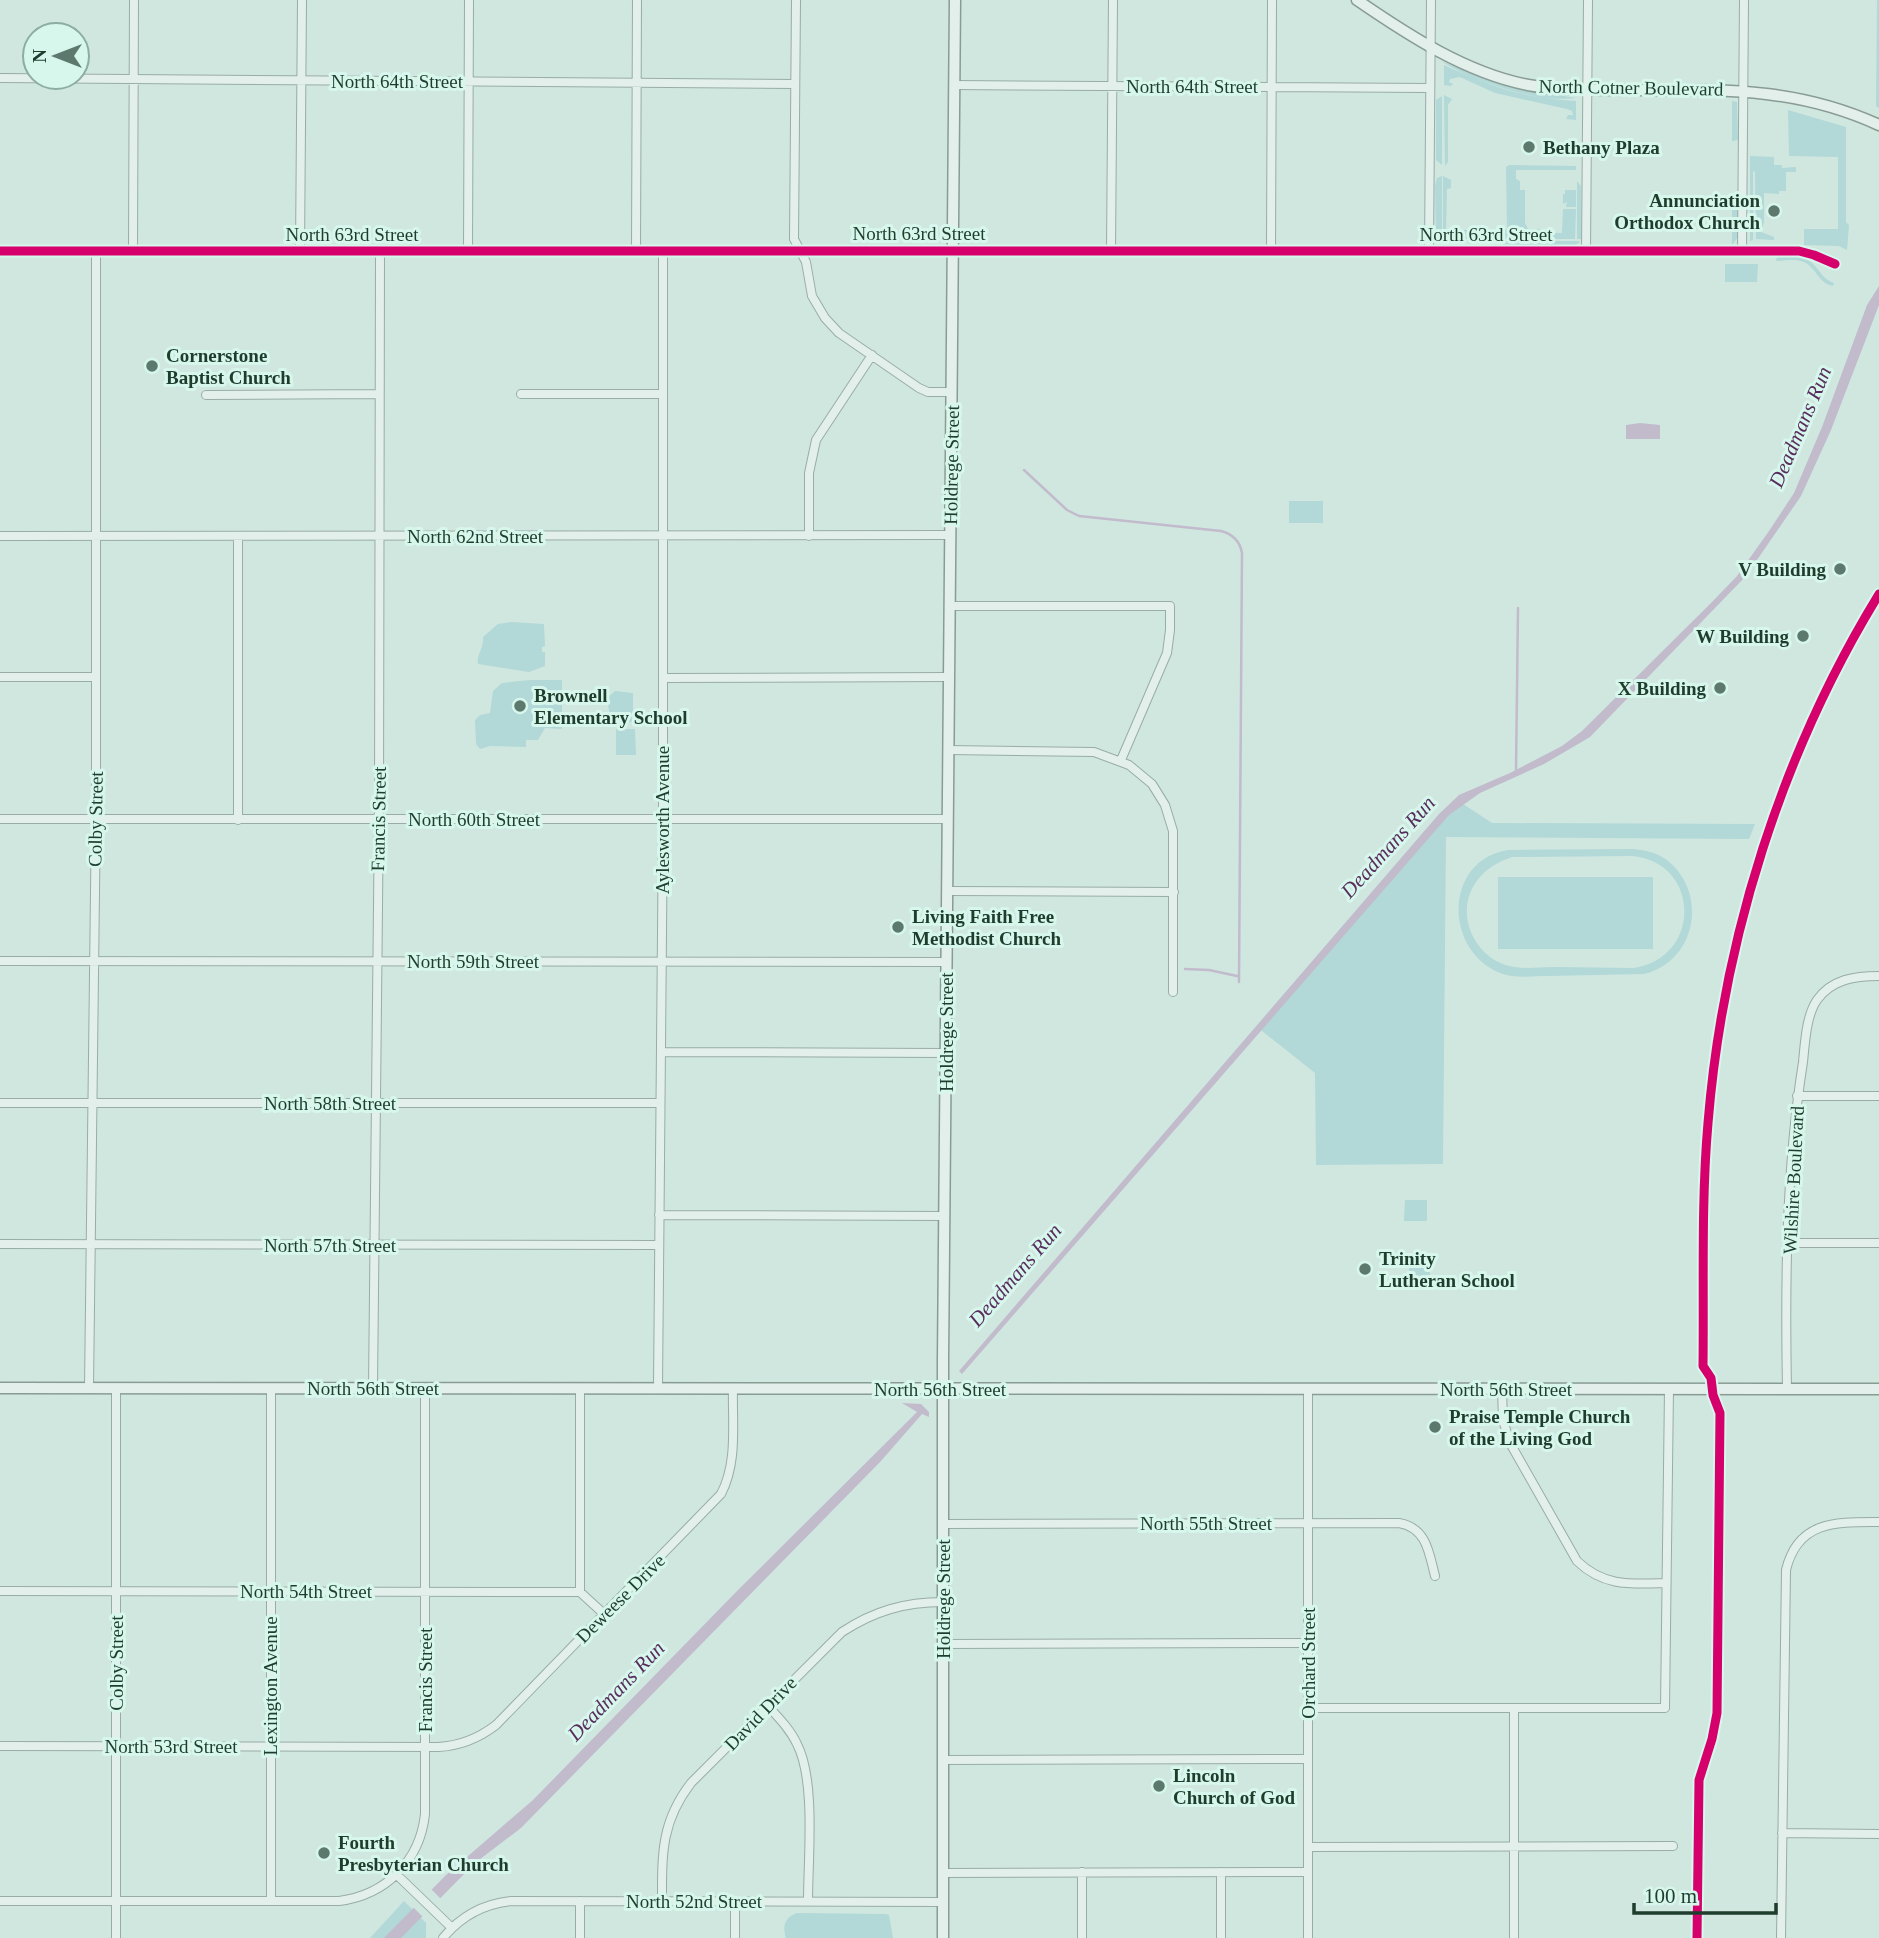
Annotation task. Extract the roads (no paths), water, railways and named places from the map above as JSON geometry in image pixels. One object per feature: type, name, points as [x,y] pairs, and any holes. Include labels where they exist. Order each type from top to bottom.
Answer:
[{"type":"main road","name":"Holdrege Street","points":[[943,1938],[944,1216],[955,0]]},
{"type":"main road","name":"North Cotner Boulevard","points":[[1357,0],[1430,45],[1512,81],[1544,87],[1587,89],[1744,91],[1810,100],[1879,125]]},
{"type":"main road","name":"North 56th Street","points":[[0,1388],[1879,1389]]},
{"type":"street","points":[[133,251],[134,0]]},
{"type":"street","points":[[300,251],[302,0]]},
{"type":"street","points":[[468,251],[469,0]]},
{"type":"street","points":[[636,251],[637,0]]},
{"type":"street","points":[[796,0],[794,239],[806,262],[812,296],[821,313],[839,333],[921,389],[928,392],[952,392]]},
{"type":"street","points":[[1111,251],[1113,0]]},
{"type":"street","points":[[1271,251],[1272,0]]},
{"type":"street","points":[[1429,251],[1431,0]]},
{"type":"street","points":[[1586,252],[1588,0]]},
{"type":"street","points":[[1742,251],[1744,0]]},
{"type":"street","name":"North 64th Street","points":[[0,78],[795,84]]},
{"type":"street","name":"North 64th Street","points":[[954,85],[1430,88]]},
{"type":"street","name":"North 63rd Street","points":[[0,251],[1799,251],[1835,264]]},
{"type":"street","name":"Colby Street","points":[[89,1388],[96,677],[96,251]]},
{"type":"street","name":"Francis Street","points":[[373,1388],[379,819],[380,251]]},
{"type":"street","name":"Aylesworth Avenue","points":[[658,1388],[663,819],[663,251]]},
{"type":"street","points":[[809,536],[809,473],[816,440],[872,355]]},
{"type":"street","points":[[206,395],[379,394]]},
{"type":"street","points":[[521,394],[663,394]]},
{"type":"street","name":"North 62nd Street","points":[[0,536],[950,535]]},
{"type":"street","points":[[237,820],[238,536]]},
{"type":"street","points":[[949,606],[1170,606],[1167,653],[1121,761]]},
{"type":"street","points":[[0,677],[96,677]]},
{"type":"street","points":[[663,678],[949,677]]},
{"type":"street","points":[[948,750],[1080,750],[1101,753],[1121,761],[1152,784],[1168,812],[1174,840],[1173,992]]},
{"type":"street","name":"North 60th Street","points":[[0,820],[948,819]]},
{"type":"street","points":[[947,891],[1174,892]]},
{"type":"street","name":"North 59th Street","points":[[0,961],[946,962]]},
{"type":"street","name":"Wilshire Boulevard","points":[[1787,1389],[1790,1165],[1797,1096],[1812,1010],[1819,998],[1836,983],[1853,977],[1879,976]]},
{"type":"street","points":[[661,1052],[946,1053]]},
{"type":"street","points":[[1797,1096],[1879,1096]]},
{"type":"street","name":"North 58th Street","points":[[0,1103],[660,1103]]},
{"type":"street","points":[[659,1215],[944,1216]]},
{"type":"street","points":[[1788,1243],[1879,1243]]},
{"type":"street","name":"North 57th Street","points":[[0,1244],[659,1245]]},
{"type":"street","name":"Colby Street","points":[[116,1388],[116,1938]]},
{"type":"street","name":"Lexington Avenue","points":[[271,1388],[271,1901]]},
{"type":"street","name":"Francis Street","points":[[397,1875],[416,1848],[424,1822],[425,1388]]},
{"type":"street","points":[[580,1388],[580,1592],[604,1614]]},
{"type":"street","name":"Deweese Drive","points":[[425,1747],[460,1744],[490,1729],[721,1494],[731,1472],[733,1388]]},
{"type":"street","name":"Orchard Street","points":[[1308,1389],[1308,1938]]},
{"type":"street","points":[[1502,1389],[1503,1420],[1510,1443],[1577,1561],[1592,1574],[1609,1581],[1666,1583]]},
{"type":"street","points":[[1308,1708],[1665,1708],[1669,1389]]},
{"type":"street","points":[[1782,1938],[1785,1578],[1793,1550],[1810,1532],[1827,1524],[1879,1522]]},
{"type":"street","name":"North 55th Street","points":[[943,1524],[1396,1523],[1410,1526],[1420,1533],[1426,1543],[1436,1576]]},
{"type":"street","name":"North 54th Street","points":[[0,1591],[580,1592]]},
{"type":"street","name":"David Drive","points":[[662,1901],[663,1846],[673,1811],[691,1783],[835,1637],[858,1621],[895,1606],[943,1602]]},
{"type":"street","points":[[943,1644],[1308,1643]]},
{"type":"street","points":[[767,1705],[794,1737],[806,1766],[808,1901]]},
{"type":"street","points":[[1514,1708],[1514,1938]]},
{"type":"street","name":"North 53rd Street","points":[[0,1746],[425,1747]]},
{"type":"street","points":[[943,1760],[1308,1759]]},
{"type":"street","points":[[1782,1833],[1879,1834]]},
{"type":"street","points":[[1308,1847],[1673,1846]]},
{"type":"street","points":[[1082,1872],[1082,1938]]},
{"type":"street","points":[[1221,1872],[1221,1938]]},
{"type":"street","points":[[942,1873],[1308,1872]]},
{"type":"street","points":[[0,1901],[352,1899],[380,1888],[397,1875],[451,1927],[443,1938]]},
{"type":"street","points":[[580,1901],[580,1938]]},
{"type":"street","points":[[734,1901],[734,1938]]},
{"type":"street","name":"North 52nd Street","points":[[451,1927],[474,1912],[502,1902],[943,1902]]},
{"type":"waterway","points":[[1024,470],[1067,510],[1079,516],[1221,531],[1232,536],[1239,545],[1242,553],[1239,982]]},
{"type":"waterway","points":[[1516,772],[1518,608]]},
{"type":"waterway","points":[[1185,969],[1209,970],[1237,976]]},
{"type":"place","name":"Bethany Plaza","points":[[1529,147]]},
{"type":"place","name":"Annunciation Orthodox Church","points":[[1774,211]]},
{"type":"place","name":"Cornerstone Baptist Church","points":[[152,366]]},
{"type":"place","name":"V Building","points":[[1840,569]]},
{"type":"place","name":"W Building","points":[[1803,636]]},
{"type":"place","name":"X Building","points":[[1720,688]]},
{"type":"place","name":"Brownell Elementary School","points":[[520,706]]},
{"type":"place","name":"Living Faith Free Methodist Church","points":[[898,927]]},
{"type":"place","name":"Trinity Lutheran School","points":[[1365,1269]]},
{"type":"place","name":"Praise Temple Church of the Living God","points":[[1435,1427]]},
{"type":"place","name":"Lincoln Church of God","points":[[1159,1786]]},
{"type":"place","name":"Fourth Presbyterian Church","points":[[324,1853]]},
{"type":"water label","name":"Deadmans Run","points":[[1800,427]]},
{"type":"water label","name":"Deadmans Run","points":[[1388,847]]},
{"type":"water label","name":"Deadmans Run","points":[[1015,1275]]},
{"type":"water label","name":"Deadmans Run","points":[[616,1691]]}]
